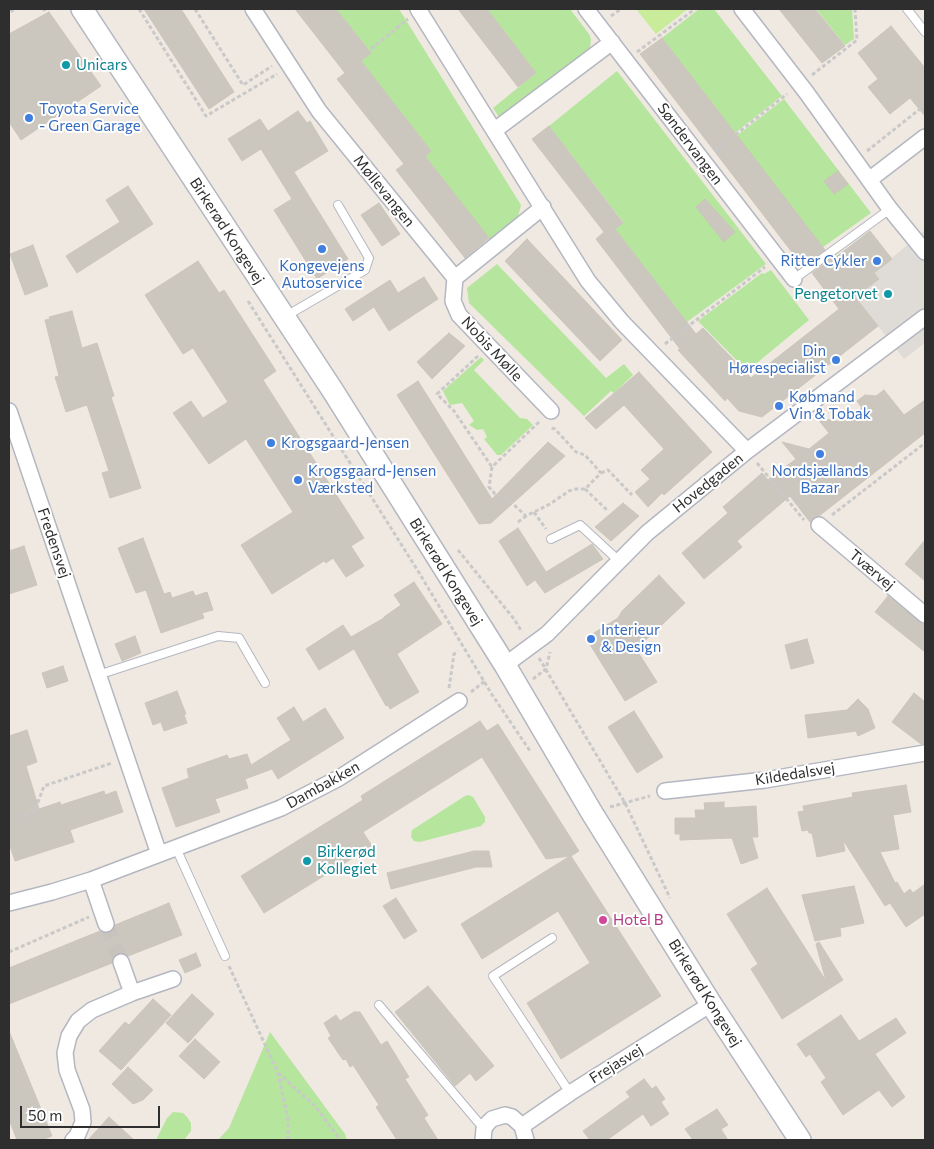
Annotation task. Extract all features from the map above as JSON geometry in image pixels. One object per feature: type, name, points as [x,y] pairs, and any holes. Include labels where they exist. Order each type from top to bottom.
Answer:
[{"type":"main road","name":"Birkerød Kongevej","points":[[82,9],[333,391],[505,665],[592,813],[711,1004],[800,1140]]},
{"type":"street","name":"Møllevangen","points":[[253,9],[320,111],[455,278]]},
{"type":"street","points":[[419,9],[588,281],[622,322],[747,451]]},
{"type":"street","name":"Søndervangen","points":[[586,9],[794,279]]},
{"type":"street","points":[[742,9],[800,84],[890,209],[925,252]]},
{"type":"street","points":[[495,130],[612,42]]},
{"type":"street","points":[[870,180],[925,137]]},
{"type":"street","points":[[455,278],[543,207]]},
{"type":"street","name":"Nobis Mølle","points":[[455,278],[453,301],[460,315],[550,411]]},
{"type":"street","name":"Hovedgaden","points":[[505,665],[547,634],[647,533],[747,451],[925,317]]},
{"type":"street","name":"Fredensvej","points":[[9,411],[159,854]]},
{"type":"street","name":"Tværvej","points":[[819,525],[925,615]]},
{"type":"street","name":"Dambakken","points":[[9,903],[90,880],[281,808],[339,778],[453,705]]},
{"type":"street","name":"Kildedalsvej","points":[[665,791],[765,780],[925,753]]},
{"type":"street","points":[[90,880],[104,918]]},
{"type":"street","points":[[121,962],[132,993]]},
{"type":"street","points":[[73,1140],[77,1136],[82,1122],[82,1110],[67,1070],[65,1053],[69,1036],[78,1021],[92,1010],[132,993],[173,979]]},
{"type":"street","name":"Frejasvej","points":[[483,1135],[492,1119],[505,1115],[512,1117],[524,1133],[570,1093],[711,1004]]},
{"type":"lane","points":[[907,9],[925,32]]},
{"type":"lane","points":[[284,317],[365,270],[369,258],[338,204]]},
{"type":"lane","points":[[794,279],[890,209]]},
{"type":"lane","points":[[551,539],[580,526],[619,561]]},
{"type":"lane","points":[[98,675],[218,636],[239,638],[265,683]]},
{"type":"lane","points":[[176,848],[225,956]]},
{"type":"lane","points":[[552,938],[493,976],[570,1093]]},
{"type":"lane","points":[[379,1005],[483,1135]]},
{"type":"path","points":[[139,9],[206,116],[288,62]]},
{"type":"path","points":[[195,9],[243,85],[288,62]]},
{"type":"path","points":[[371,49],[419,9]]},
{"type":"path","points":[[626,60],[695,9]]},
{"type":"path","points":[[703,160],[857,40],[856,9]]},
{"type":"path","points":[[854,161],[925,105]]},
{"type":"path","points":[[652,354],[777,258]]},
{"type":"path","points":[[243,293],[503,710]]},
{"type":"path","points":[[489,346],[437,394],[454,411],[492,466]]},
{"type":"path","points":[[526,516],[510,501],[495,494],[489,487],[492,466],[550,411]]},
{"type":"path","points":[[536,425],[555,429],[576,452],[585,455],[601,473]]},
{"type":"path","points":[[747,451],[808,525],[819,525],[925,443]]},
{"type":"path","points":[[585,489],[601,473],[608,470],[632,495]]},
{"type":"path","points":[[518,522],[569,491],[576,489],[585,489],[608,511]]},
{"type":"path","points":[[532,645],[625,803],[665,791]]},
{"type":"path","points":[[453,705],[454,654],[458,651]]},
{"type":"path","points":[[497,701],[543,673],[551,651]]},
{"type":"path","points":[[18,817],[35,810],[44,786],[127,758]]},
{"type":"path","points":[[9,952],[104,918]]},
{"type":"path","points":[[225,956],[278,1074],[288,1120],[288,1140]]},
{"type":"path","points":[[278,1074],[315,1106],[340,1140]]},
{"type":"green space","points":[[336,9],[399,9],[521,205],[518,217],[490,240],[425,156],[431,151],[361,61],[371,53]]},
{"type":"green space","points":[[487,9],[570,9],[589,34],[591,39],[590,48],[499,117],[493,108],[536,73]]},
{"type":"green space","points":[[636,9],[688,9],[656,34]]},
{"type":"green space","points":[[699,9],[714,9],[782,96],[735,133],[662,38]]},
{"type":"green space","points":[[816,9],[852,9],[854,39],[845,45]]},
{"type":"green space","points":[[617,71],[766,264],[687,322],[615,229],[623,222],[549,126]]},
{"type":"green space","points":[[784,99],[871,213],[823,247],[725,145]]},
{"type":"green space","points":[[497,264],[606,378],[624,364],[633,375],[614,393],[611,391],[584,416],[469,303],[467,288]]},
{"type":"green space","points":[[771,270],[809,320],[747,371],[698,321],[762,273],[764,274]]},
{"type":"green space","points":[[481,357],[484,360],[474,370],[520,418],[527,419],[533,425],[501,455],[497,455],[484,439],[487,437],[483,429],[477,430],[469,425],[474,421],[462,403],[450,405],[443,391]]},
{"type":"green space","points":[[469,795],[473,797],[485,817],[485,822],[481,826],[420,842],[414,841],[411,837],[412,830]]},
{"type":"green space","points":[[270,1032],[345,1134],[347,1140],[218,1140],[229,1128]]},
{"type":"green space","points":[[173,1112],[183,1113],[187,1117],[191,1123],[191,1131],[184,1140],[156,1140],[167,1118]]},
{"type":"shaded area","name":"Pengetorvet","points":[[925,230],[925,343],[904,359],[855,297],[878,278],[874,273]]},
{"type":"building","points":[[144,9],[181,9],[234,92],[209,109]]},
{"type":"building","points":[[295,9],[336,9],[371,53],[361,61],[431,151],[425,156],[489,238],[465,258],[396,170],[404,164],[337,79],[345,73]]},
{"type":"building","points":[[458,9],[487,9],[536,73],[518,87]]},
{"type":"building","points":[[779,9],[815,9],[845,46],[822,63]]},
{"type":"building","name":"Unicars","points":[[49,12],[101,86],[21,140],[9,122],[9,34]]},
{"type":"building","points":[[891,26],[925,68],[925,116],[910,98],[890,114],[868,87],[878,79],[858,53]]},
{"type":"building","points":[[662,38],[825,250],[805,264],[804,262],[801,264],[640,54]]},
{"type":"building","points":[[298,111],[307,123],[310,121],[328,151],[294,172],[348,259],[317,279],[274,210],[292,199],[261,149],[242,161],[228,139],[260,119],[268,131]]},
{"type":"building","points":[[549,126],[623,223],[615,229],[696,334],[703,328],[751,378],[839,309],[812,273],[870,231],[892,259],[874,273],[879,279],[855,297],[878,326],[762,417],[739,411],[727,398],[725,401],[678,350],[680,349],[596,239],[604,232],[532,139]]},
{"type":"building","points":[[838,171],[848,184],[834,194],[824,181]]},
{"type":"building","points":[[128,186],[153,224],[77,273],[66,256],[120,222],[106,200]]},
{"type":"building","points":[[705,199],[735,232],[724,242],[696,207]]},
{"type":"building","points":[[379,203],[400,234],[382,246],[361,215]]},
{"type":"building","points":[[527,239],[622,340],[600,361],[505,261]]},
{"type":"building","points":[[33,245],[48,286],[25,295],[10,254]]},
{"type":"building","points":[[198,261],[219,293],[224,290],[276,371],[263,380],[364,538],[351,546],[364,566],[346,577],[333,558],[326,563],[324,561],[272,594],[241,545],[293,512],[246,439],[209,464],[173,413],[191,401],[203,418],[228,402],[193,348],[183,354],[145,295]]},
{"type":"building","points":[[424,277],[438,299],[389,331],[374,307],[353,321],[345,309],[390,280],[398,293]]},
{"type":"building","points":[[72,311],[82,348],[97,343],[114,396],[111,397],[141,488],[110,498],[102,473],[109,471],[87,405],[66,412],[55,377],[59,376],[45,320],[50,319],[49,317]]},
{"type":"building","points":[[449,333],[465,346],[432,379],[417,362]]},
{"type":"building","points":[[639,372],[712,452],[648,507],[635,492],[650,479],[641,470],[664,449],[624,405],[596,429],[585,418]]},
{"type":"building","points":[[418,381],[492,499],[548,442],[565,456],[491,523],[479,524],[397,395]]},
{"type":"building","points":[[884,390],[904,415],[925,400],[925,433],[810,522],[790,496],[737,541],[742,547],[704,579],[682,553],[728,513],[723,507],[762,473],[768,480],[796,459],[782,442],[809,449],[829,433],[817,418],[843,422],[862,408],[857,401],[865,395],[876,396]]},
{"type":"building","points":[[623,503],[639,516],[611,541],[595,527]]},
{"type":"building","points":[[518,528],[546,572],[592,544],[603,559],[545,593],[535,580],[527,586],[499,541]]},
{"type":"building","points":[[143,538],[164,594],[170,592],[172,598],[193,591],[195,596],[207,592],[213,610],[202,613],[204,618],[161,633],[146,590],[136,593],[118,548]]},
{"type":"building","points":[[925,540],[925,581],[905,564]]},
{"type":"building","points":[[24,546],[37,585],[9,594],[9,551]]},
{"type":"building","points":[[659,575],[685,603],[636,649],[657,682],[625,701],[586,638],[618,618],[622,611]]},
{"type":"building","points":[[414,582],[442,624],[397,654],[419,692],[390,709],[388,705],[386,706],[354,649],[319,670],[306,649],[343,625],[351,637],[384,618],[401,605],[394,595]]},
{"type":"building","points":[[888,596],[925,626],[925,652],[875,612]]},
{"type":"building","points":[[135,636],[141,653],[122,661],[115,644]]},
{"type":"building","points":[[807,639],[814,663],[791,669],[785,645]]},
{"type":"building","points":[[63,666],[68,681],[47,688],[42,673]]},
{"type":"building","points":[[177,691],[186,714],[184,715],[187,723],[164,731],[161,722],[153,725],[145,703]]},
{"type":"building","points":[[914,693],[925,702],[925,744],[921,744],[892,722]]},
{"type":"building","points":[[858,699],[868,709],[875,728],[858,736],[856,731],[808,738],[805,715],[847,710]]},
{"type":"building","points":[[294,707],[303,722],[325,708],[344,738],[278,779],[272,769],[245,779],[248,788],[215,799],[220,812],[176,827],[162,788],[189,778],[187,769],[227,755],[229,759],[247,754],[251,765],[291,740],[277,718]]},
{"type":"building","points":[[634,711],[663,757],[637,773],[608,727]]},
{"type":"building","points":[[480,721],[487,731],[498,724],[579,851],[571,856],[661,996],[561,1059],[527,1003],[590,963],[558,911],[482,959],[461,924],[570,856],[546,859],[482,757],[363,832],[372,846],[264,913],[241,876],[363,800],[361,796]]},
{"type":"building","points":[[27,730],[37,762],[26,766],[39,809],[60,802],[61,805],[104,791],[105,795],[116,791],[123,812],[70,830],[74,842],[15,861],[9,843],[9,736]]},
{"type":"building","points":[[906,785],[911,812],[893,815],[899,849],[880,852],[895,883],[897,882],[904,894],[910,889],[913,893],[925,884],[925,914],[906,927],[890,903],[885,906],[843,840],[845,851],[817,857],[812,833],[809,833],[808,830],[802,831],[798,812],[804,811],[803,806],[853,797],[852,793]]},
{"type":"building","points":[[724,802],[724,808],[756,806],[758,837],[752,837],[758,858],[741,864],[732,838],[680,840],[680,834],[675,834],[675,818],[696,818],[695,810],[705,810],[704,803]]},
{"type":"building","points":[[474,851],[489,851],[492,867],[476,867],[391,889],[387,873]]},
{"type":"building","points":[[854,886],[864,923],[840,928],[841,936],[815,941],[802,895]]},
{"type":"building","points":[[767,888],[826,981],[816,944],[819,942],[843,980],[782,1019],[751,969],[758,964],[727,914]]},
{"type":"building","points":[[396,898],[417,931],[404,939],[383,906]]},
{"type":"building","points":[[169,903],[182,935],[128,956],[123,953],[117,953],[112,963],[9,1004],[9,968],[100,931],[109,933],[115,925]]},
{"type":"building","points":[[196,953],[201,966],[185,973],[179,960]]},
{"type":"building","points":[[428,986],[494,1066],[476,1081],[470,1073],[455,1086],[395,1012]]},
{"type":"building","points":[[192,994],[214,1014],[188,1043],[166,1023]]},
{"type":"building","points":[[153,999],[171,1015],[121,1070],[99,1051],[125,1022],[129,1025]]},
{"type":"building","points":[[354,1012],[360,1012],[381,1045],[387,1041],[409,1077],[405,1079],[428,1115],[424,1118],[438,1140],[397,1140],[376,1107],[379,1105],[353,1065],[350,1067],[346,1059],[343,1060],[328,1038],[331,1036],[324,1023],[336,1015],[340,1021]]},
{"type":"building","points":[[841,1015],[859,1041],[896,1018],[906,1033],[875,1054],[905,1097],[892,1107],[879,1090],[843,1115],[821,1082],[826,1078],[810,1054],[806,1057],[797,1044]]},
{"type":"building","points":[[9,1031],[52,1136],[42,1140],[17,1140],[9,1119]]},
{"type":"building","points":[[195,1039],[220,1062],[204,1079],[179,1056]]},
{"type":"building","points":[[128,1067],[153,1090],[143,1100],[133,1104],[112,1084]]},
{"type":"building","points":[[644,1079],[652,1089],[656,1086],[665,1099],[661,1102],[669,1114],[651,1126],[643,1114],[607,1140],[590,1140],[583,1131],[630,1097],[626,1092]]},
{"type":"building","points":[[717,1109],[728,1125],[721,1129],[728,1140],[693,1140],[685,1129]]},
{"type":"building","points":[[109,1117],[134,1140],[88,1140]]},
{"type":"tunnel","points":[[106,924],[121,962]]},
{"type":"place","name":"Unicars","points":[[66,65]]},
{"type":"place","name":"Toyota Service - Green Garage","points":[[29,118]]},
{"type":"place","name":"Kongevejens Autoservice","points":[[322,249]]},
{"type":"place","name":"Ritter Cykler","points":[[877,261]]},
{"type":"place","name":"Pengetorvet","points":[[888,294]]},
{"type":"place","name":"Din Hørespecialist","points":[[836,360]]},
{"type":"place","name":"Købmand Vin & Tobak","points":[[779,406]]},
{"type":"place","name":"Krogsgaard-Jensen","points":[[271,443]]},
{"type":"place","name":"Nordsjællands Bazar","points":[[820,454]]},
{"type":"place","name":"Krogsgaard-Jensen Værksted","points":[[298,480]]},
{"type":"place","name":"Interieur & Design","points":[[591,639]]},
{"type":"place","name":"Birkerød Kollegiet","points":[[307,861]]},
{"type":"place","name":"Hotel B","points":[[603,920]]}]
